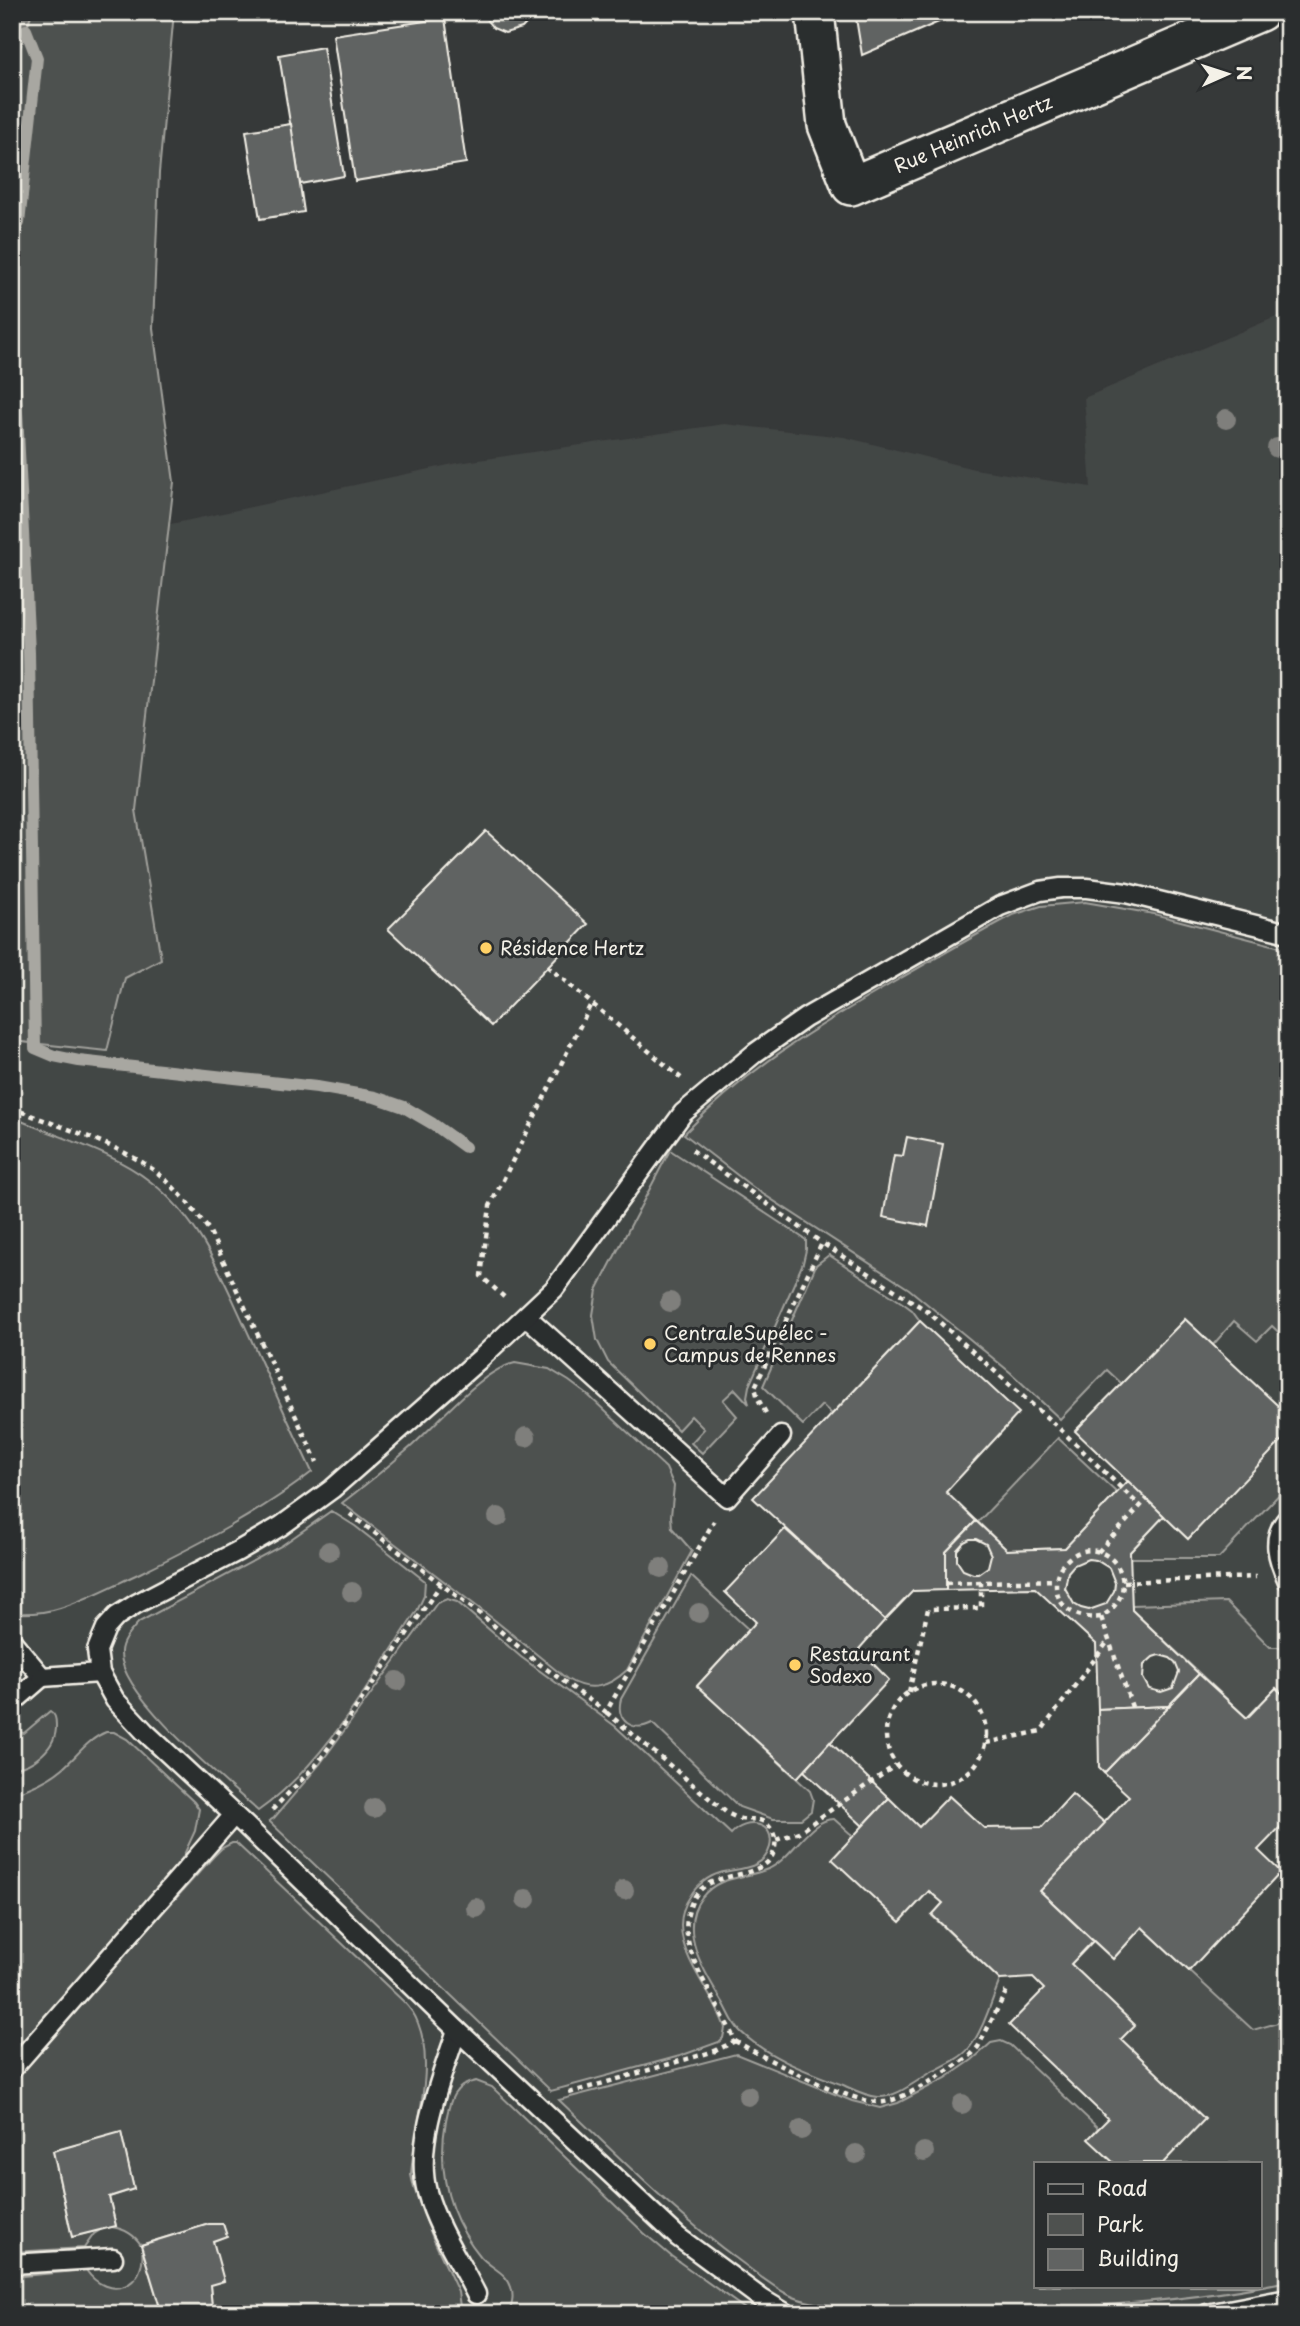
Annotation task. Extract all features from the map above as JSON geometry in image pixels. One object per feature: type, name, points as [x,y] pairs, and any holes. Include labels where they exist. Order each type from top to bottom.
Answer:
[{"type":"street","name":"Rue Heinrich Hertz","points":[[815,12],[827,125],[850,186],[1259,12]]},
{"type":"lane","points":[[787,2314],[761,2299],[678,2236],[145,1732],[115,1700],[100,1673],[97,1650],[106,1628],[117,1616],[281,1526],[332,1489],[482,1357],[554,1289],[694,1101],[805,1018],[1000,906],[1022,897],[1061,888],[1110,890],[1288,933]]},
{"type":"lane","points":[[526,1316],[727,1497],[781,1436]]},
{"type":"lane","points":[[1287,1579],[1278,1553],[1277,1539],[1281,1526],[1288,1518]]},
{"type":"lane","points":[[12,1641],[43,1677]]},
{"type":"lane","points":[[12,1703],[43,1677],[100,1673]]},
{"type":"lane","points":[[12,2069],[240,1820]]},
{"type":"lane","points":[[457,2029],[432,2106],[424,2159],[425,2178],[437,2219],[476,2294]]},
{"type":"lane","points":[[12,2264],[113,2258]]},
{"type":"lane","points":[[1207,2314],[1288,2299]]},
{"type":"path","points":[[547,967],[684,1081]]},
{"type":"path","points":[[526,1316],[481,1276],[490,1206],[591,1004]]},
{"type":"path","points":[[12,1108],[117,1150],[158,1173],[188,1203],[209,1230],[309,1449],[345,1510],[484,1617],[534,1660],[606,1712],[727,1812],[741,1819],[762,1821],[769,1826],[776,1840],[773,1856],[768,1863],[747,1872],[721,1877],[697,1894],[687,1920],[686,1938],[693,1958],[735,2041],[799,2074],[861,2099],[884,2102],[905,2095],[970,2056],[978,2047],[1007,1990]]},
{"type":"path","points":[[668,1133],[821,1243],[927,1311],[1062,1431],[1140,1506]]},
{"type":"path","points":[[781,1436],[758,1399],[755,1387],[821,1243]]},
{"type":"path","points":[[606,1712],[727,1497]]},
{"type":"path","points":[[1098,1552],[1147,1499]]},
{"type":"path","points":[[1098,1552],[1116,1563],[1124,1582],[1123,1593],[1111,1611],[1089,1619],[1068,1610],[1060,1601],[1056,1580],[1060,1567],[1077,1553],[1098,1552]]},
{"type":"path","points":[[1124,1582],[1287,1579]]},
{"type":"path","points":[[946,1583],[1056,1580]]},
{"type":"path","points":[[909,1692],[928,1609],[981,1608],[981,1582]]},
{"type":"path","points":[[240,1820],[271,1810],[318,1763],[441,1584]]},
{"type":"path","points":[[1101,1616],[1132,1707]]},
{"type":"path","points":[[986,1743],[1041,1731],[1109,1639]]},
{"type":"path","points":[[940,1683],[956,1687],[970,1696],[981,1709],[986,1725],[986,1743],[981,1759],[969,1773],[954,1782],[938,1785],[922,1783],[907,1776],[896,1765],[888,1750],[885,1733],[889,1717],[897,1703],[909,1692],[924,1685],[940,1683]]},
{"type":"path","points":[[776,1840],[799,1832],[896,1765]]},
{"type":"path","points":[[569,2093],[715,2052],[735,2041]]},
{"type":"shaded area","points":[[12,12],[32,12],[20,48],[12,51]]},
{"type":"shaded area","name":"CentraleSupélec - Campus de Rennes","points":[[1288,312],[1288,2314],[12,2314],[12,446],[166,525],[458,463],[724,424],[844,437],[974,469],[1091,487],[1084,398]]},
{"type":"green space","points":[[12,12],[174,12],[159,173],[153,328],[174,482],[136,810],[161,959],[125,978],[107,1051],[12,1041]]},
{"type":"green space","points":[[1085,902],[1154,914],[1288,949],[1288,1341],[1272,1326],[1257,1341],[1234,1321],[1213,1345],[1185,1319],[1122,1384],[1107,1370],[1060,1419],[1011,1373],[909,1289],[754,1188],[684,1134],[708,1110],[760,1067],[814,1030],[1013,915],[1041,906]],"holes":[[[907,1137],[928,1226],[903,1156]]]},
{"type":"green space","points":[[12,1117],[119,1161],[151,1182],[184,1214],[220,1273],[312,1472],[250,1514],[162,1562],[70,1604],[30,1613],[12,1613]]},
{"type":"green space","points":[[670,1150],[806,1240],[803,1263],[749,1386],[749,1404],[735,1389],[723,1400],[737,1416],[702,1453],[691,1443],[704,1429],[691,1416],[678,1430],[608,1362],[597,1340],[593,1315],[597,1290]]},
{"type":"green space","points":[[829,1255],[904,1304],[920,1321],[832,1414],[822,1405],[803,1425],[763,1386],[816,1265]]},
{"type":"green space","points":[[515,1363],[549,1369],[569,1381],[589,1396],[666,1468],[674,1486],[672,1528],[692,1551],[627,1670],[613,1681],[599,1686],[584,1686],[567,1679],[342,1503],[418,1441],[487,1376]]},
{"type":"green space","points":[[1288,1434],[1288,1485],[1219,1558],[1130,1558],[1130,1552],[1164,1516],[1188,1539]]},
{"type":"green space","points":[[1058,1438],[1117,1493],[1065,1548],[1007,1550],[978,1522]]},
{"type":"green space","points":[[331,1511],[355,1526],[425,1581],[424,1596],[365,1691],[326,1745],[282,1792],[258,1811],[200,1759],[156,1714],[126,1672],[121,1654],[122,1645],[139,1622],[281,1546]]},
{"type":"green space","points":[[691,1576],[749,1630],[697,1686],[810,1791],[813,1799],[811,1811],[801,1819],[773,1819],[739,1807],[652,1723],[638,1727],[623,1719],[621,1699]]},
{"type":"green space","points":[[447,1599],[457,1602],[521,1657],[615,1726],[731,1834],[744,1825],[752,1824],[764,1827],[769,1832],[770,1847],[762,1860],[750,1867],[720,1873],[700,1884],[683,1912],[681,1929],[685,1946],[725,2028],[723,2038],[719,2042],[680,2056],[551,2091],[269,1821],[320,1764],[437,1603]]},
{"type":"green space","points":[[1226,1602],[1270,1647],[1288,1647],[1288,1699],[1276,1688],[1247,1718],[1132,1610],[1132,1605]]},
{"type":"green space","points":[[50,1711],[55,1716],[56,1725],[48,1748],[35,1760],[12,1769],[12,1731],[24,1733]]},
{"type":"green space","points":[[106,1732],[114,1732],[127,1739],[194,1802],[199,1809],[195,1831],[182,1859],[12,2058],[12,1794],[51,1777],[88,1743]]},
{"type":"green space","points":[[834,1819],[853,1836],[833,1859],[929,1891],[943,1903],[932,1916],[1000,1980],[987,2015],[970,2047],[957,2059],[905,2089],[884,2097],[865,2094],[802,2069],[751,2041],[735,2025],[709,1980],[693,1938],[695,1910],[709,1890],[724,1881],[768,1869],[785,1857],[817,1825]]},
{"type":"green space","points":[[236,1843],[403,2001],[418,2023],[425,2059],[411,2175],[433,2238],[458,2292],[461,2314],[190,2314],[212,2307],[210,2285],[213,2241],[226,2236],[223,2224],[209,2224],[141,2245],[129,2233],[112,2227],[116,2226],[109,2197],[134,2189],[121,2133],[53,2151],[72,2237],[102,2229],[94,2234],[84,2248],[12,2252],[12,2080],[213,1857]]},
{"type":"green space","points":[[1142,1927],[1253,2030],[1288,2020],[1288,2281],[1262,2286],[1262,2162],[1164,2162],[1204,2119],[1121,2039],[1134,2024],[1071,1964],[1093,1941],[1113,1959]]},
{"type":"green space","points":[[1001,2041],[1010,2045],[1098,2128],[1089,2139],[1113,2162],[1034,2162],[1034,2288],[1249,2288],[1107,2305],[971,2310],[855,2308],[802,2300],[770,2284],[717,2244],[647,2184],[559,2100],[736,2054],[852,2101],[880,2108],[898,2103],[946,2078],[991,2043]]},
{"type":"green space","points":[[476,2081],[492,2087],[671,2256],[752,2314],[508,2314],[512,2297],[509,2282],[481,2257],[460,2226],[444,2175],[444,2139],[451,2100],[462,2086]]},
{"type":"green space","points":[[142,2249],[162,2314],[12,2314],[12,2277],[86,2270],[95,2280],[115,2288],[132,2281],[138,2273],[142,2262]]},
{"type":"building","points":[[484,12],[531,12],[522,28],[505,33],[493,28]]},
{"type":"building","points":[[855,12],[962,12],[862,55]]},
{"type":"building","points":[[445,18],[466,163],[355,181],[333,35]]},
{"type":"building","points":[[323,47],[344,176],[300,184],[279,55]]},
{"type":"building","points":[[291,124],[304,212],[260,219],[246,131]]},
{"type":"building","name":"Résidence Hertz","points":[[486,831],[588,924],[491,1026],[388,929]]},
{"type":"building","points":[[907,1137],[943,1144],[928,1226],[883,1217],[894,1155],[903,1156]]},
{"type":"building","points":[[1185,1319],[1288,1415],[1288,1434],[1188,1539],[1075,1431]]},
{"type":"building","points":[[920,1321],[1019,1413],[946,1492],[976,1521],[946,1552],[946,1590],[913,1591],[885,1620],[753,1498]]},
{"type":"building","points":[[1128,1481],[1164,1516],[1130,1552],[1132,1610],[1199,1674],[1169,1706],[1098,1709],[1096,1644],[1035,1588],[946,1590],[946,1552],[976,1521],[1007,1550],[1065,1548]],"holes":[[[970,1539],[986,1544],[991,1555],[988,1567],[978,1574],[963,1570],[957,1561],[957,1550]],[[1088,1559],[1096,1560],[1109,1568],[1115,1583],[1114,1591],[1106,1604],[1089,1610],[1074,1604],[1065,1588],[1068,1572],[1074,1565]],[[1159,1655],[1175,1662],[1179,1672],[1173,1688],[1161,1692],[1149,1689],[1143,1678],[1144,1665]]]},
{"type":"building","name":"Restaurant Sodexo","points":[[785,1529],[885,1620],[859,1649],[889,1680],[797,1778],[697,1686],[756,1622],[725,1592]]},
{"type":"building","points":[[1199,1674],[1247,1718],[1276,1688],[1288,1699],[1288,1819],[1258,1850],[1281,1872],[1189,1971],[1142,1927],[1113,1959],[1040,1891],[1129,1796],[1104,1773]]},
{"type":"building","points":[[1169,1706],[1104,1773],[1099,1768],[1098,1709]]},
{"type":"building","points":[[830,1742],[889,1798],[863,1826],[804,1771]]},
{"type":"building","points":[[1072,1794],[1105,1823],[1040,1891],[1093,1941],[1071,1964],[1135,2025],[1121,2039],[1205,2119],[1164,2162],[1113,2162],[1088,2139],[1108,2119],[1009,2025],[1044,1989],[1033,1978],[1000,1980],[932,1915],[943,1903],[929,1891],[900,1922],[832,1859],[889,1798],[919,1827],[949,1796],[984,1828],[1042,1827]]},
{"type":"building","points":[[121,2132],[134,2189],[109,2197],[116,2226],[72,2237],[53,2151]]},
{"type":"building","points":[[209,2224],[223,2224],[227,2236],[213,2241],[224,2281],[210,2285],[212,2307],[190,2314],[162,2314],[141,2245]]},
{"type":"building","points":[[453,2305],[454,2314],[359,2314]]},
{"type":"waterway","points":[[19,223],[37,58],[26,30]]},
{"type":"waterway","points":[[12,312],[29,652],[35,1048],[54,1056],[79,1061],[317,1087],[375,1097],[404,1107],[465,1147]]},
{"type":"place","name":"Résidence Hertz","points":[[486,948]]},
{"type":"place","name":"CentraleSupélec - Campus de Rennes","points":[[650,1344]]},
{"type":"place","name":"Restaurant Sodexo","points":[[795,1665]]}]
